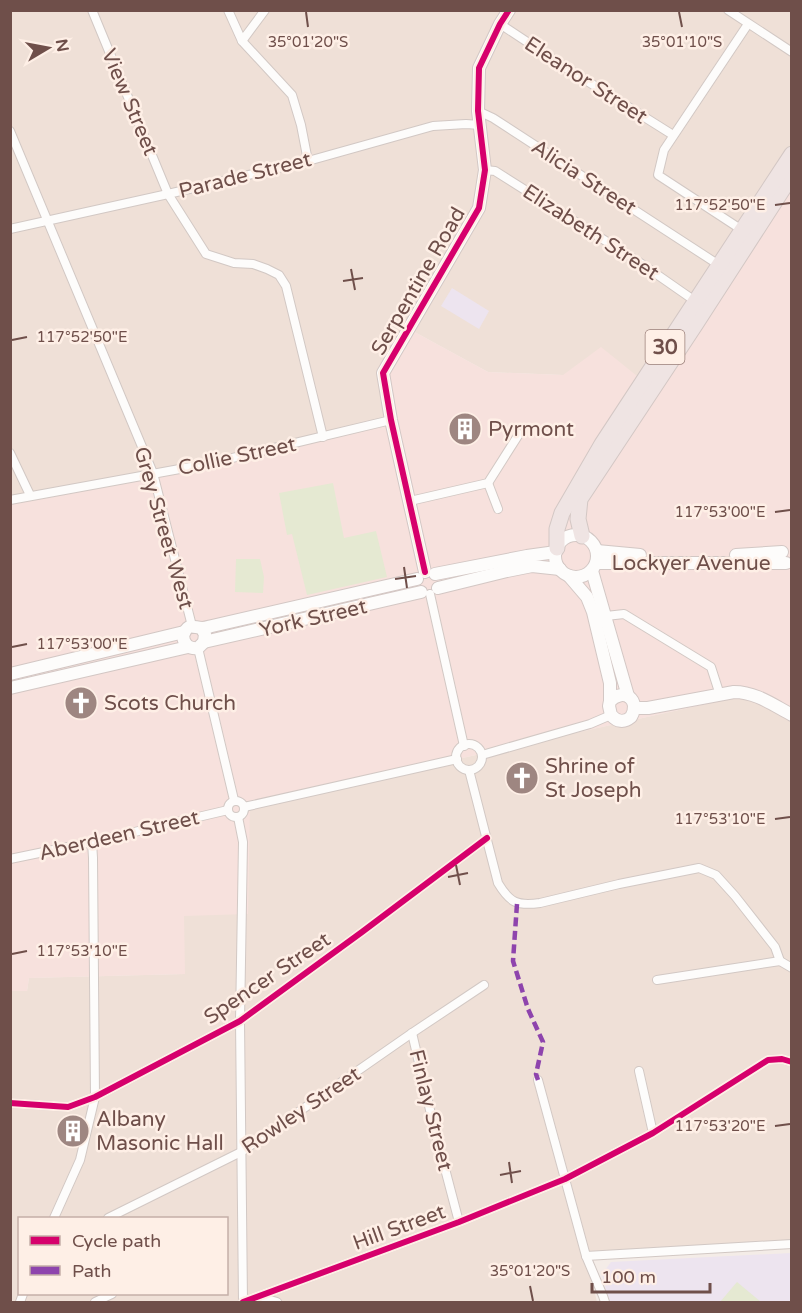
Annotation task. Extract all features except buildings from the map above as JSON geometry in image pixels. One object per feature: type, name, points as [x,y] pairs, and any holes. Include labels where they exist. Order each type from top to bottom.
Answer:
[{"type":"highway","name":"30","points":[[556,550],[557,529],[562,513],[602,444],[784,179],[792,154]]},
{"type":"highway","name":"30","points":[[582,536],[578,519],[580,499],[700,304],[719,265],[742,230],[784,179]]},
{"type":"main road","name":"Serpentine Road","points":[[426,575],[391,420],[383,373],[479,208],[485,170],[477,111],[479,68],[509,10]]},
{"type":"main road","points":[[574,535],[582,536],[591,542],[606,616],[628,696],[634,703],[632,717],[628,720],[618,721],[609,711],[610,683],[593,612],[587,597],[556,561],[556,550],[561,542],[574,535]]},
{"type":"main road","name":"York Street","points":[[10,674],[426,575],[556,550]]},
{"type":"main road","name":"Lockyer Avenue","points":[[595,562],[628,555],[788,556]]},
{"type":"main road","points":[[564,573],[577,578],[585,576],[595,562]]},
{"type":"main road","name":"York Street","points":[[10,688],[430,591],[507,571],[532,566],[564,573]]},
{"type":"main road","points":[[426,575],[439,580],[430,591],[417,586],[426,575]]},
{"type":"main road","points":[[192,629],[205,634],[197,645],[183,640],[192,629]]},
{"type":"main road","points":[[635,708],[648,708],[720,694],[745,692],[792,715]]},
{"type":"main road","points":[[610,701],[620,695],[628,696]]},
{"type":"street","name":"View Street","points":[[92,10],[168,194],[206,254],[267,269],[279,275],[286,286],[323,437]]},
{"type":"street","points":[[228,10],[242,41],[292,94],[308,161]]},
{"type":"street","points":[[242,41],[265,10]]},
{"type":"street","points":[[728,10],[792,52]]},
{"type":"street","name":"Eleanor Street","points":[[500,24],[673,135]]},
{"type":"street","points":[[742,230],[658,175],[664,150],[748,24]]},
{"type":"street","name":"Alicia Street","points":[[477,111],[493,118],[719,265]]},
{"type":"street","name":"Parade Street","points":[[10,229],[308,161],[433,126],[480,125]]},
{"type":"street","name":"Grey Street West","points":[[10,131],[153,473],[192,629]]},
{"type":"street","name":"Elizabeth Street","points":[[485,170],[495,171],[639,262],[700,304]]},
{"type":"street","name":"Collie Street","points":[[10,500],[207,464],[391,420]]},
{"type":"street","points":[[410,501],[488,483],[519,434]]},
{"type":"street","points":[[10,453],[30,495]]},
{"type":"street","points":[[488,483],[498,509]]},
{"type":"street","points":[[430,591],[464,746]]},
{"type":"street","points":[[606,616],[624,614],[711,667],[720,694]]},
{"type":"street","points":[[197,645],[234,800]]},
{"type":"street","points":[[482,755],[590,724],[611,715]]},
{"type":"street","points":[[473,745],[482,755],[482,760],[477,767],[469,770],[461,767],[457,759],[458,752],[464,746],[473,745]]},
{"type":"street","points":[[244,807],[457,759]]},
{"type":"street","points":[[469,770],[498,883],[505,896],[517,904],[540,903],[699,868],[716,875],[735,896],[776,947],[780,961]]},
{"type":"street","points":[[234,800],[242,802],[244,807],[244,812],[238,817]]},
{"type":"street","points":[[234,800],[229,804],[228,810],[230,815],[238,817]]},
{"type":"street","name":"Aberdeen Street","points":[[10,859],[228,810]]},
{"type":"street","points":[[238,817],[243,842],[240,1021],[243,1302]]},
{"type":"street","name":"Spencer Street","points":[[10,1103],[68,1107],[95,1097],[240,1021],[362,933],[487,838]]},
{"type":"street","points":[[54,1217],[80,1160],[95,1097],[92,842]]},
{"type":"street","points":[[657,980],[780,961],[792,968]]},
{"type":"street","name":"Rowley Street","points":[[110,1217],[241,1152],[412,1033],[484,986]]},
{"type":"street","name":"Finlay Street","points":[[412,1033],[459,1222]]},
{"type":"street","name":"Hill Street","points":[[243,1302],[459,1222],[565,1179],[653,1133],[768,1060],[782,1059],[792,1062]]},
{"type":"street","points":[[639,1071],[653,1133]]},
{"type":"street","points":[[538,1080],[586,1256],[605,1302]]},
{"type":"street","points":[[586,1256],[792,1244]]},
{"type":"street","points":[[260,1296],[277,1302]]},
{"type":"shaded area","points":[[11,11],[791,11],[791,165],[647,384],[563,375],[488,372],[409,329],[391,420],[153,473],[11,501]]},
{"type":"shaded area","points":[[791,179],[791,708],[760,692],[250,805],[248,914],[184,916],[185,974],[29,978],[27,991],[11,991],[10,499],[153,473],[391,420],[383,373],[409,329],[488,372],[563,375],[601,347],[647,384]]},
{"type":"shaded area","points":[[452,288],[489,311],[479,329],[441,306]]},
{"type":"shaded area","points":[[760,692],[791,714],[791,1245],[586,1256],[597,1302],[11,1302],[10,991],[27,991],[29,978],[184,974],[184,916],[250,805]]},
{"type":"shaded area","points":[[791,1253],[791,1302],[609,1302],[602,1274],[611,1262]]},
{"type":"green space","points":[[333,483],[344,538],[376,531],[387,577],[307,595],[292,534],[287,535],[279,493]]},
{"type":"green space","points":[[236,559],[260,559],[264,577],[263,593],[235,592]]},
{"type":"green space","points":[[737,1282],[761,1302],[720,1302]]},
{"type":"marked path","points":[[517,904],[513,961],[528,1009],[543,1042],[536,1074],[538,1080]]},
{"type":"cycle path","points":[[425,572],[391,420],[383,373],[479,208],[485,170],[478,111],[479,68],[509,10]]},
{"type":"cycle path","points":[[10,1103],[68,1107],[95,1097],[240,1021],[487,838]]},
{"type":"cycle path","points":[[243,1302],[459,1222],[565,1179],[653,1133],[768,1060],[782,1059],[792,1062]]},
{"type":"place","name":"Pyrmont","points":[[465,429]]},
{"type":"place","name":"Scots Church","points":[[81,703]]},
{"type":"place","name":"Shrine of St Joseph","points":[[522,778]]},
{"type":"place","name":"Albany Masonic Hall","points":[[73,1131]]}]
